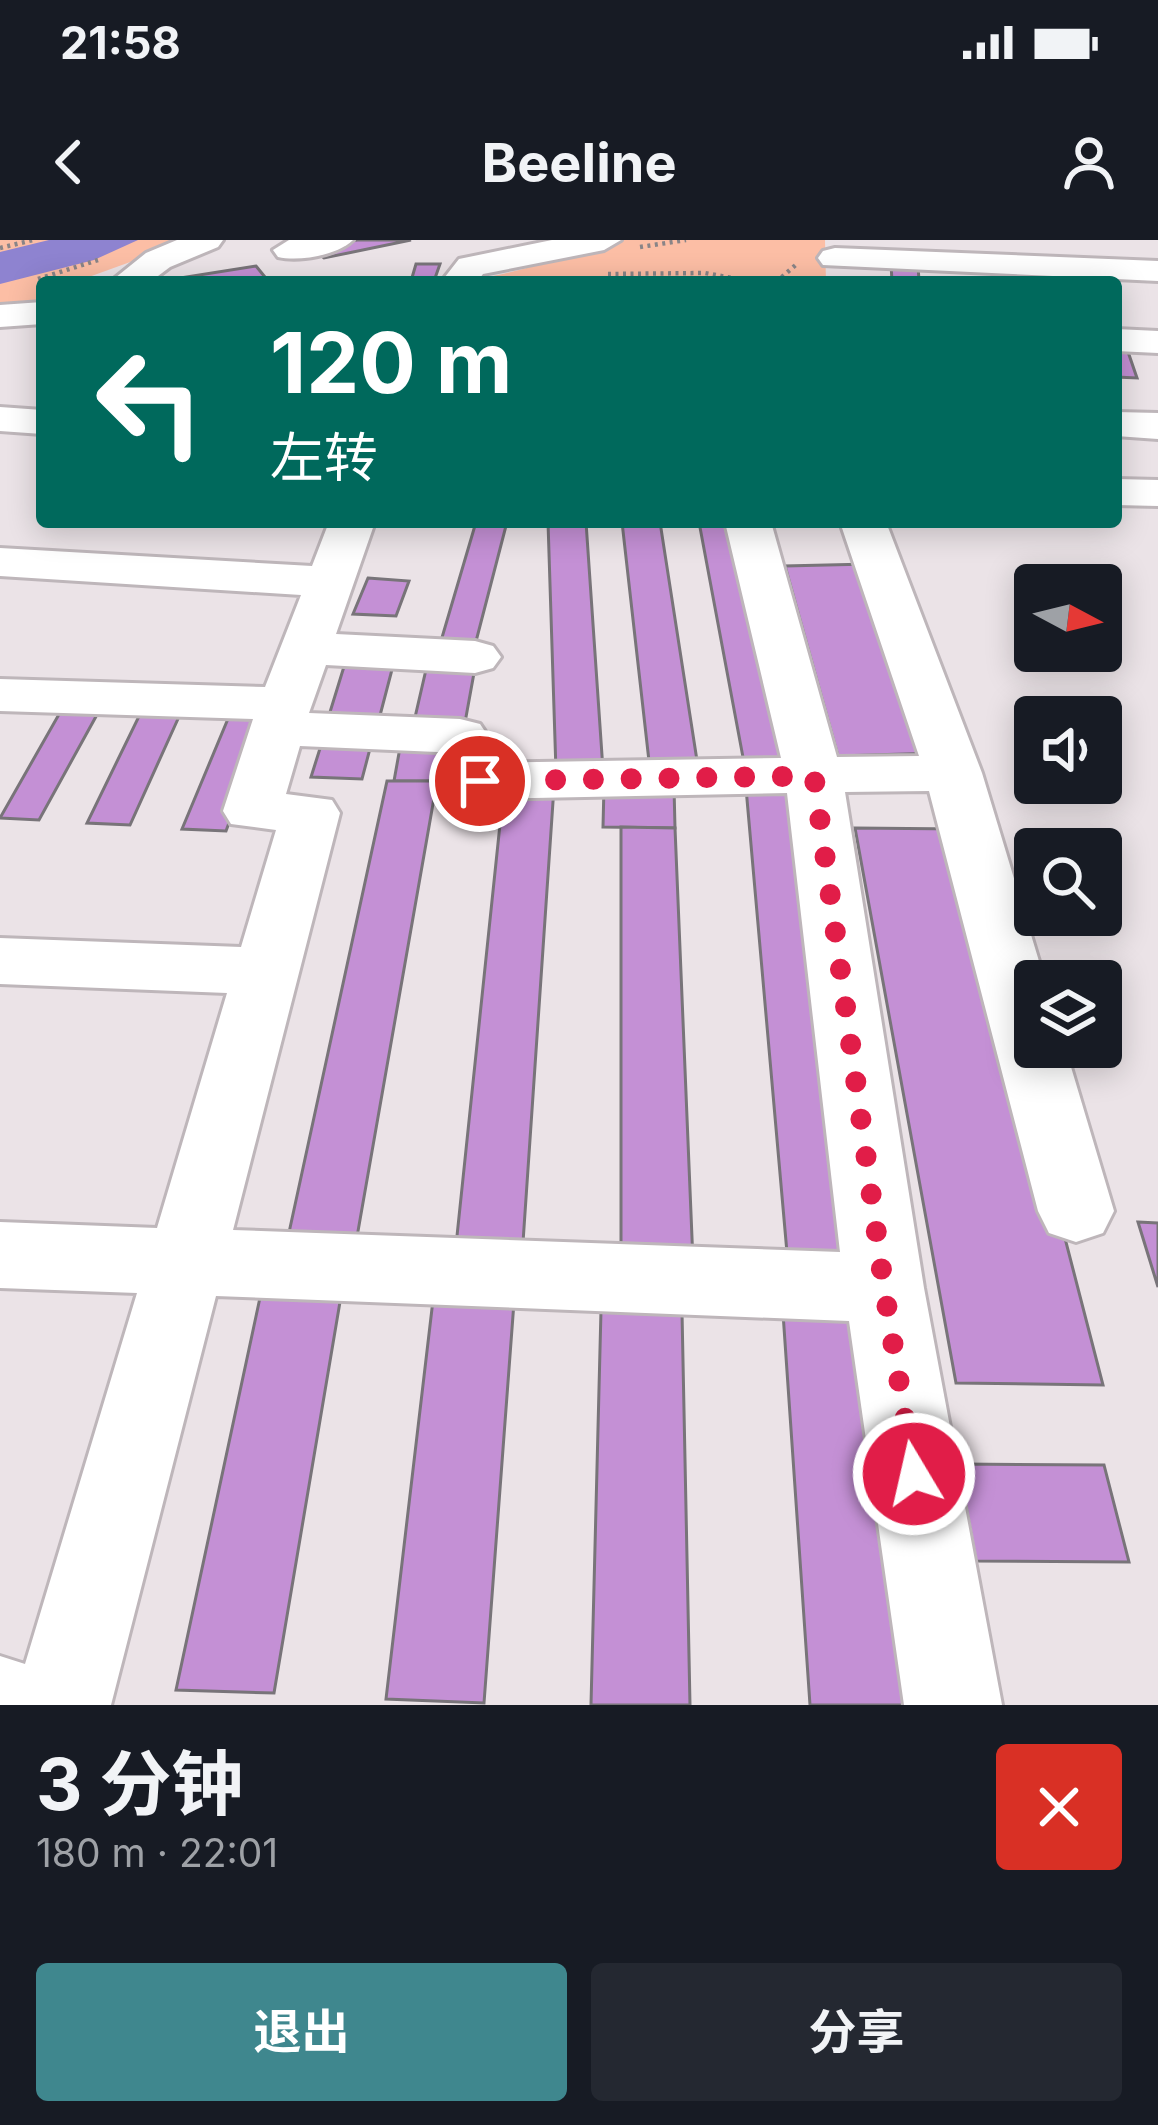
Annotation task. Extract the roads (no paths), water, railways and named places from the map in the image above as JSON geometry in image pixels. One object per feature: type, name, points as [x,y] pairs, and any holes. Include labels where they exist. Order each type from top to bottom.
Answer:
[{"type":"street","points":[[116,270],[158,260],[206,240]]},
{"type":"street","points":[[290,250],[336,240]]},
{"type":"street","points":[[464,276],[471,266],[602,257]]},
{"type":"street","points":[[835,260],[1158,271]]},
{"type":"street","points":[[1122,302],[1158,304]]},
{"type":"street","points":[[1122,340],[1158,342]]},
{"type":"street","points":[[0,419],[36,422]]},
{"type":"street","points":[[1122,424],[1158,426]]},
{"type":"street","points":[[1122,492],[1158,493]]},
{"type":"street","points":[[62,1705],[311,813],[253,811],[289,693],[350,528]]},
{"type":"street","points":[[750,528],[814,776],[884,1288],[953,1705]]},
{"type":"street","points":[[865,528],[953,773],[1076,1211]]},
{"type":"street","points":[[0,562],[330,582]]},
{"type":"street","points":[[0,695],[289,693],[475,657]]},
{"type":"street","points":[[289,693],[470,759],[814,776],[953,773]]},
{"type":"street","points":[[0,962],[266,970]]},
{"type":"street","points":[[0,1255],[884,1288]]}]
